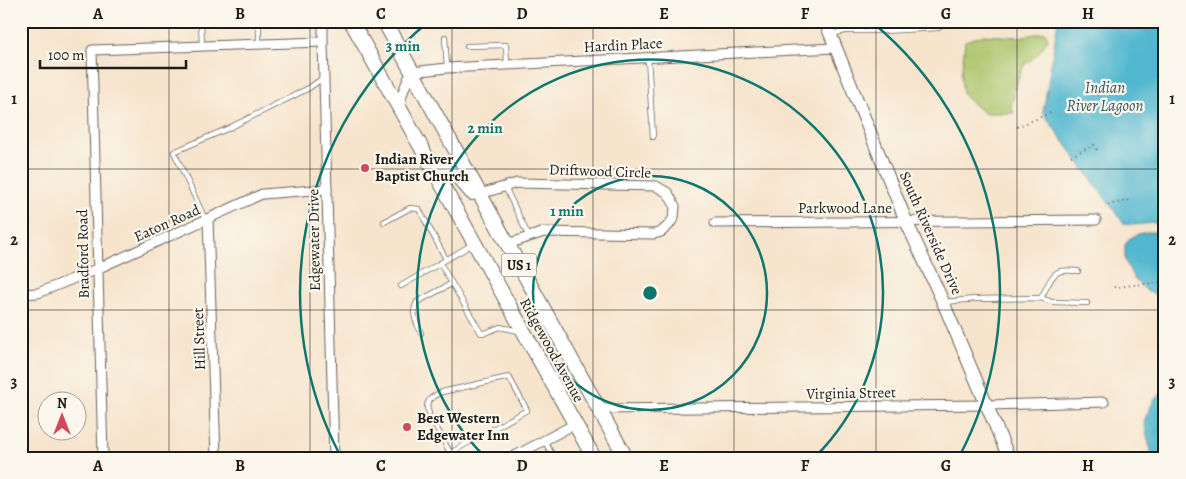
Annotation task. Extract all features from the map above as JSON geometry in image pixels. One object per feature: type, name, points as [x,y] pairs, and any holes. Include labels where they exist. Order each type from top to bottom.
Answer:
[{"type":"main road","name":"Ridgewood Avenue","points":[[351,21],[594,458]]},
{"type":"main road","name":"Ridgewood Avenue","points":[[384,21],[626,458]]},
{"type":"main road","points":[[433,169],[447,170],[458,177],[490,212]]},
{"type":"street","name":"Edgewater Drive","points":[[323,21],[334,458]]},
{"type":"street","name":"South Riverside Drive","points":[[825,21],[906,221],[988,405],[1009,458]]},
{"type":"street","points":[[202,46],[323,42]]},
{"type":"street","name":"Bradford Road","points":[[103,458],[92,50],[202,46]]},
{"type":"street","name":"Hardin Place","points":[[412,72],[447,68],[835,48]]},
{"type":"street","points":[[399,107],[407,79],[412,72]]},
{"type":"street","name":"Driftwood Circle","points":[[480,194],[517,183],[656,186],[668,193],[675,206],[674,217],[669,225],[661,232],[654,234],[544,232],[508,244]]},
{"type":"street","name":"Eaton Road","points":[[21,294],[38,293],[97,269],[262,194],[327,189]]},
{"type":"street","name":"Hill Street","points":[[207,220],[216,458]]},
{"type":"street","name":"Parkwood Lane","points":[[714,223],[1096,220]]},
{"type":"street","name":"Virginia Street","points":[[599,409],[1104,402]]},
{"type":"street","points":[[511,458],[575,424]]},
{"type":"lane","points":[[201,21],[202,46]]},
{"type":"lane","points":[[259,21],[259,44]]},
{"type":"lane","points":[[830,34],[933,29],[940,27],[941,21]]},
{"type":"lane","points":[[446,38],[447,68]]},
{"type":"lane","points":[[467,46],[506,45],[507,65]]},
{"type":"lane","points":[[648,58],[653,137]]},
{"type":"lane","points":[[207,220],[174,152],[229,128],[309,88],[324,77]]},
{"type":"lane","points":[[505,187],[529,238]]},
{"type":"lane","points":[[384,222],[410,208],[419,209],[446,260]]},
{"type":"lane","points":[[401,286],[474,243]]},
{"type":"lane","points":[[440,263],[481,333],[500,327],[524,332]]},
{"type":"lane","points":[[1041,298],[1053,276],[1057,273],[1061,271],[1078,271]]},
{"type":"lane","points":[[421,333],[415,319],[415,306],[418,302],[452,284]]},
{"type":"lane","points":[[943,302],[975,299],[1041,298],[1052,302],[1087,303]]},
{"type":"lane","points":[[429,413],[426,408],[427,402],[432,396],[509,377],[527,410],[450,452]]},
{"type":"lane","points":[[435,425],[453,458]]},
{"type":"lane","points":[[544,440],[551,457]]},
{"type":"path","points":[[1017,127],[1053,112]]},
{"type":"path","points":[[1071,156],[1094,145],[1099,153]]},
{"type":"path","points":[[1108,205],[1130,200]]},
{"type":"path","points":[[1114,287],[1165,282]]},
{"type":"green space","points":[[1045,32],[1048,39],[1037,55],[1024,65],[1017,82],[1011,107],[1014,113],[984,113],[963,95],[961,76],[965,41],[984,35],[1019,37]]},
{"type":"water","name":"Indian River Lagoon","points":[[1058,21],[1165,21],[1165,222],[1124,224],[1043,113]]},
{"type":"water","points":[[1147,232],[1165,232],[1165,309],[1158,296],[1146,290],[1134,279],[1125,260],[1125,245],[1129,239]]},
{"type":"water","points":[[1161,394],[1165,394],[1165,458],[1152,458],[1144,421],[1154,400]]},
{"type":"place","name":"Indian River Baptist Church","points":[[365,168]]},
{"type":"place","name":"Best Western Edgewater Inn","points":[[407,427]]}]
